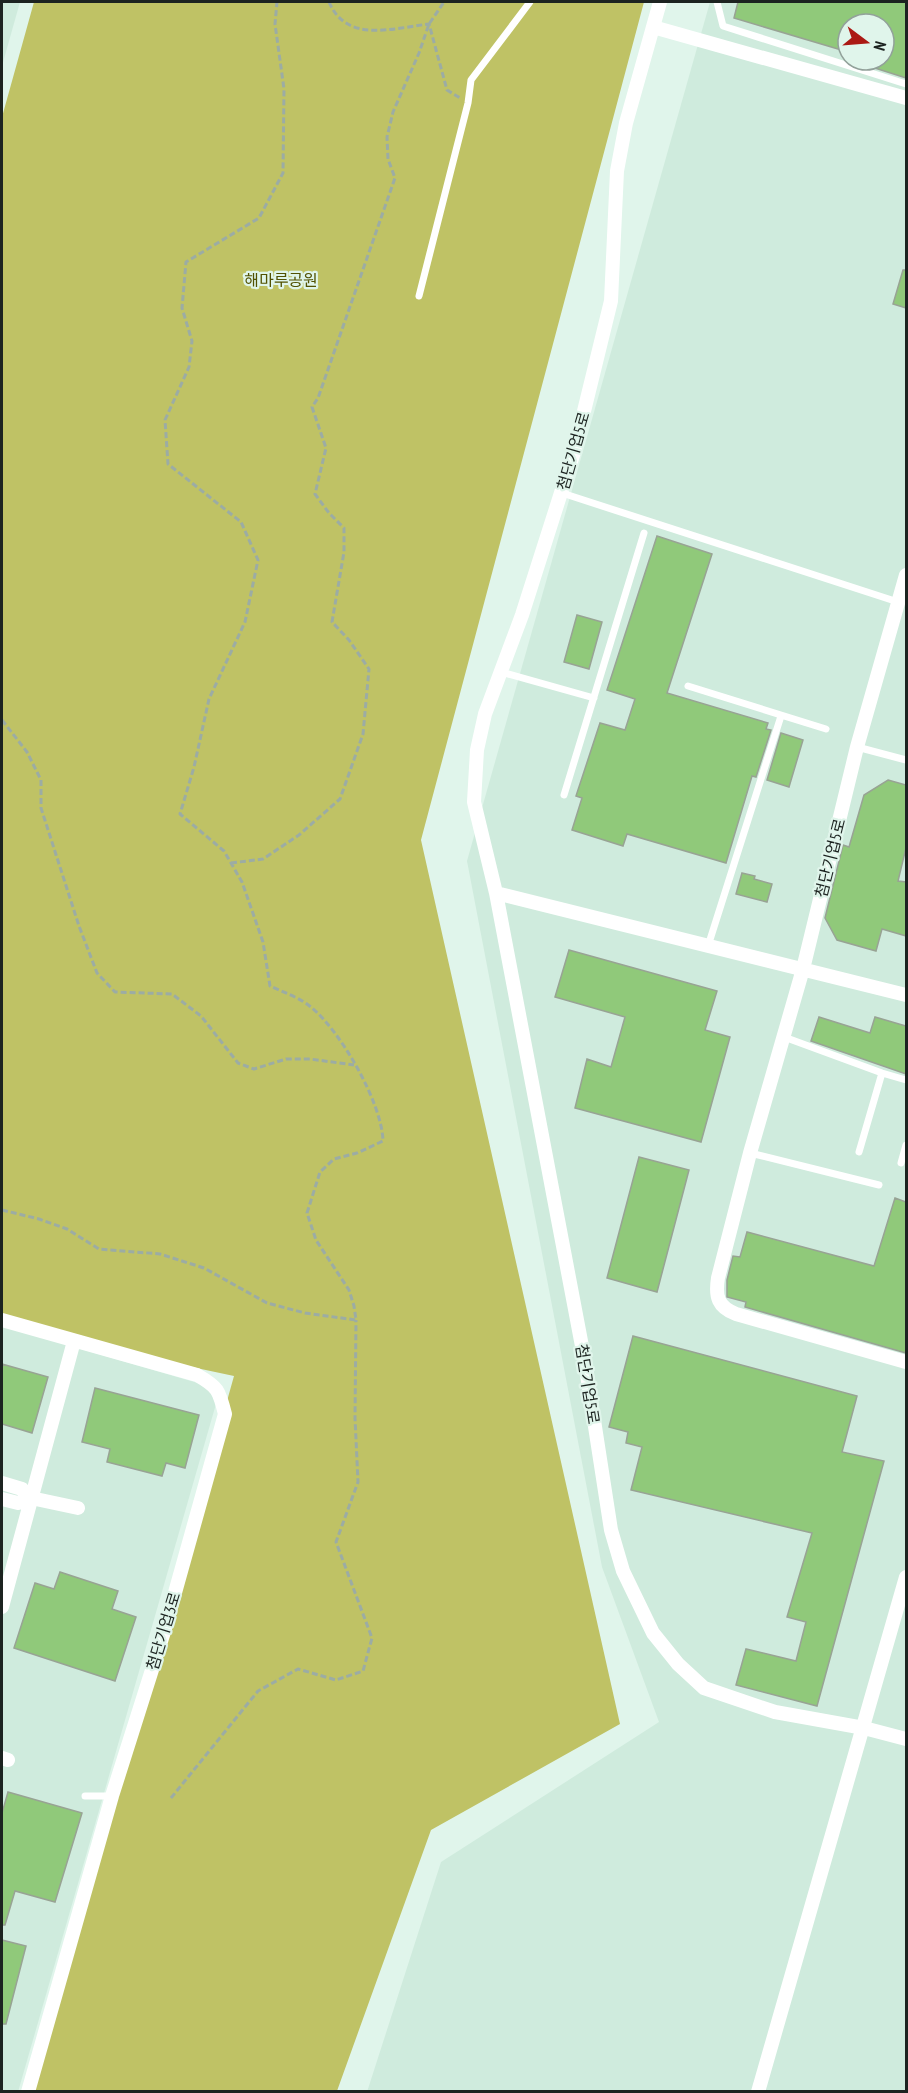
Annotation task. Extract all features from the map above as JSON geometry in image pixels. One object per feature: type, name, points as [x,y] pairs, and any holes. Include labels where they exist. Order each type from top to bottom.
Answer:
[{"type":"street","name":"첨단기업5로","points":[[660,2],[626,123],[617,171],[611,301],[562,493],[522,615],[485,714],[477,750],[474,802],[496,893],[583,1351],[610,1530],[623,1571],[653,1633],[678,1664],[704,1688],[775,1712],[864,1728],[906,1740]]},
{"type":"street","points":[[653,27],[906,98]]},
{"type":"street","name":"첨단기업5로","points":[[906,575],[857,747],[803,969],[750,1153],[717,1286],[717,1293],[723,1307],[748,1318],[906,1362]]},
{"type":"street","points":[[496,893],[906,995]]},
{"type":"street","name":"첨단기업3로","points":[[2,1320],[197,1375],[212,1384],[220,1394],[225,1414],[164,1632],[112,1796],[27,2091]]},
{"type":"street","points":[[2,1607],[74,1341]]},
{"type":"street","points":[[2,1483],[22,1489],[30,1499]]},
{"type":"street","points":[[2,1499],[18,1503],[30,1499],[78,1508]]},
{"type":"street","points":[[759,2091],[906,1577]]},
{"type":"lane","points":[[419,296],[468,103],[471,81],[530,2]]},
{"type":"lane","points":[[717,2],[723,26],[906,84]]},
{"type":"lane","points":[[562,493],[898,602]]},
{"type":"lane","points":[[564,795],[644,533]]},
{"type":"lane","points":[[500,672],[594,698]]},
{"type":"lane","points":[[688,686],[826,729]]},
{"type":"lane","points":[[708,946],[781,716]]},
{"type":"lane","points":[[857,747],[906,760]]},
{"type":"lane","points":[[784,1037],[906,1080]]},
{"type":"lane","points":[[859,1152],[882,1073]]},
{"type":"lane","points":[[901,1163],[906,1145]]},
{"type":"lane","points":[[750,1153],[879,1185]]},
{"type":"lane","points":[[85,1796],[112,1796]]},
{"type":"path","points":[[171,1798],[258,1691],[298,1669],[336,1680],[363,1671],[372,1638],[336,1542],[358,1482],[354,1305],[349,1290],[316,1240],[307,1213],[320,1172],[334,1159],[357,1153],[383,1141],[382,1125],[354,1065],[334,1031],[310,1006],[270,986],[263,942],[242,882],[224,851],[180,814],[194,767],[209,699],[245,622],[258,560],[241,522],[168,464],[165,420],[189,367],[192,341],[182,308],[186,262],[259,218],[283,173],[284,89],[275,24],[277,2]]},
{"type":"path","points":[[329,2],[334,12],[352,28],[380,31],[429,24]]},
{"type":"path","points":[[231,863],[263,859],[299,835],[340,799],[363,734],[369,669],[349,640],[332,621],[344,552],[344,528],[315,494],[326,448],[312,407],[318,398],[395,178],[388,159],[387,137],[397,103],[429,24],[444,2]]},
{"type":"path","points":[[429,24],[447,90],[468,103]]},
{"type":"path","points":[[2,720],[27,752],[41,780],[41,808],[79,926],[97,973],[116,992],[172,994],[201,1016],[238,1063],[254,1069],[286,1059],[310,1059],[354,1065]]},
{"type":"path","points":[[2,1210],[39,1218],[67,1229],[99,1249],[160,1254],[204,1268],[267,1303],[305,1313],[356,1320]]},
{"type":"shaded area","points":[[2,2],[20,2],[2,66]]},
{"type":"shaded area","points":[[710,2],[906,2],[906,2091],[367,2092],[441,1862],[659,1722],[602,1567],[467,861]]},
{"type":"shaded area","points":[[2,1326],[208,1386],[216,1404],[18,2092],[2,2091]]},
{"type":"green space","name":"해마루공원","points":[[34,2],[644,2],[421,840],[620,1724],[431,1830],[337,2091],[34,2091],[234,1376],[74,1342],[2,1319],[2,117]]},
{"type":"building","points":[[738,2],[906,2],[906,78],[887,72],[896,72],[896,12],[836,12],[836,48],[734,18]]},
{"type":"building","points":[[903,270],[906,270],[906,308],[893,304]]},
{"type":"building","points":[[657,536],[712,554],[667,693],[768,723],[766,729],[771,730],[756,777],[752,776],[726,863],[627,834],[623,846],[572,830],[582,798],[576,796],[600,723],[625,730],[635,699],[607,690]]},
{"type":"building","points":[[577,615],[602,622],[589,669],[564,662]]},
{"type":"building","points":[[781,733],[803,740],[789,787],[767,780]]},
{"type":"building","points":[[888,780],[906,785],[906,848],[898,881],[906,882],[906,936],[882,929],[876,951],[837,940],[825,918],[843,845],[849,847],[864,795]]},
{"type":"building","points":[[742,873],[772,884],[767,902],[736,894]]},
{"type":"building","points":[[569,950],[717,991],[705,1030],[730,1037],[701,1142],[575,1108],[587,1059],[611,1067],[625,1017],[555,997]]},
{"type":"building","points":[[819,1017],[870,1033],[875,1017],[906,1026],[906,1074],[811,1041]]},
{"type":"building","points":[[639,1157],[689,1170],[657,1292],[607,1278]]},
{"type":"building","points":[[895,1198],[906,1202],[906,1353],[745,1307],[746,1302],[727,1297],[727,1280],[733,1256],[740,1257],[747,1232],[874,1266]]},
{"type":"building","points":[[633,1336],[857,1396],[842,1452],[884,1461],[817,1706],[736,1685],[746,1649],[796,1661],[806,1622],[787,1617],[812,1533],[631,1490],[642,1447],[626,1443],[628,1432],[609,1427]]},
{"type":"building","points":[[2,1364],[48,1377],[32,1433],[2,1424]]},
{"type":"building","points":[[95,1388],[199,1415],[185,1468],[166,1463],[162,1476],[107,1462],[110,1449],[82,1442]]},
{"type":"building","points":[[60,1572],[118,1591],[112,1609],[136,1617],[115,1681],[14,1648],[35,1583],[54,1589]]},
{"type":"building","points":[[8,1792],[82,1813],[55,1902],[15,1891],[5,1925],[2,1925],[2,1813]]},
{"type":"building","points":[[2,1940],[26,1946],[6,2024],[2,2024]]}]
